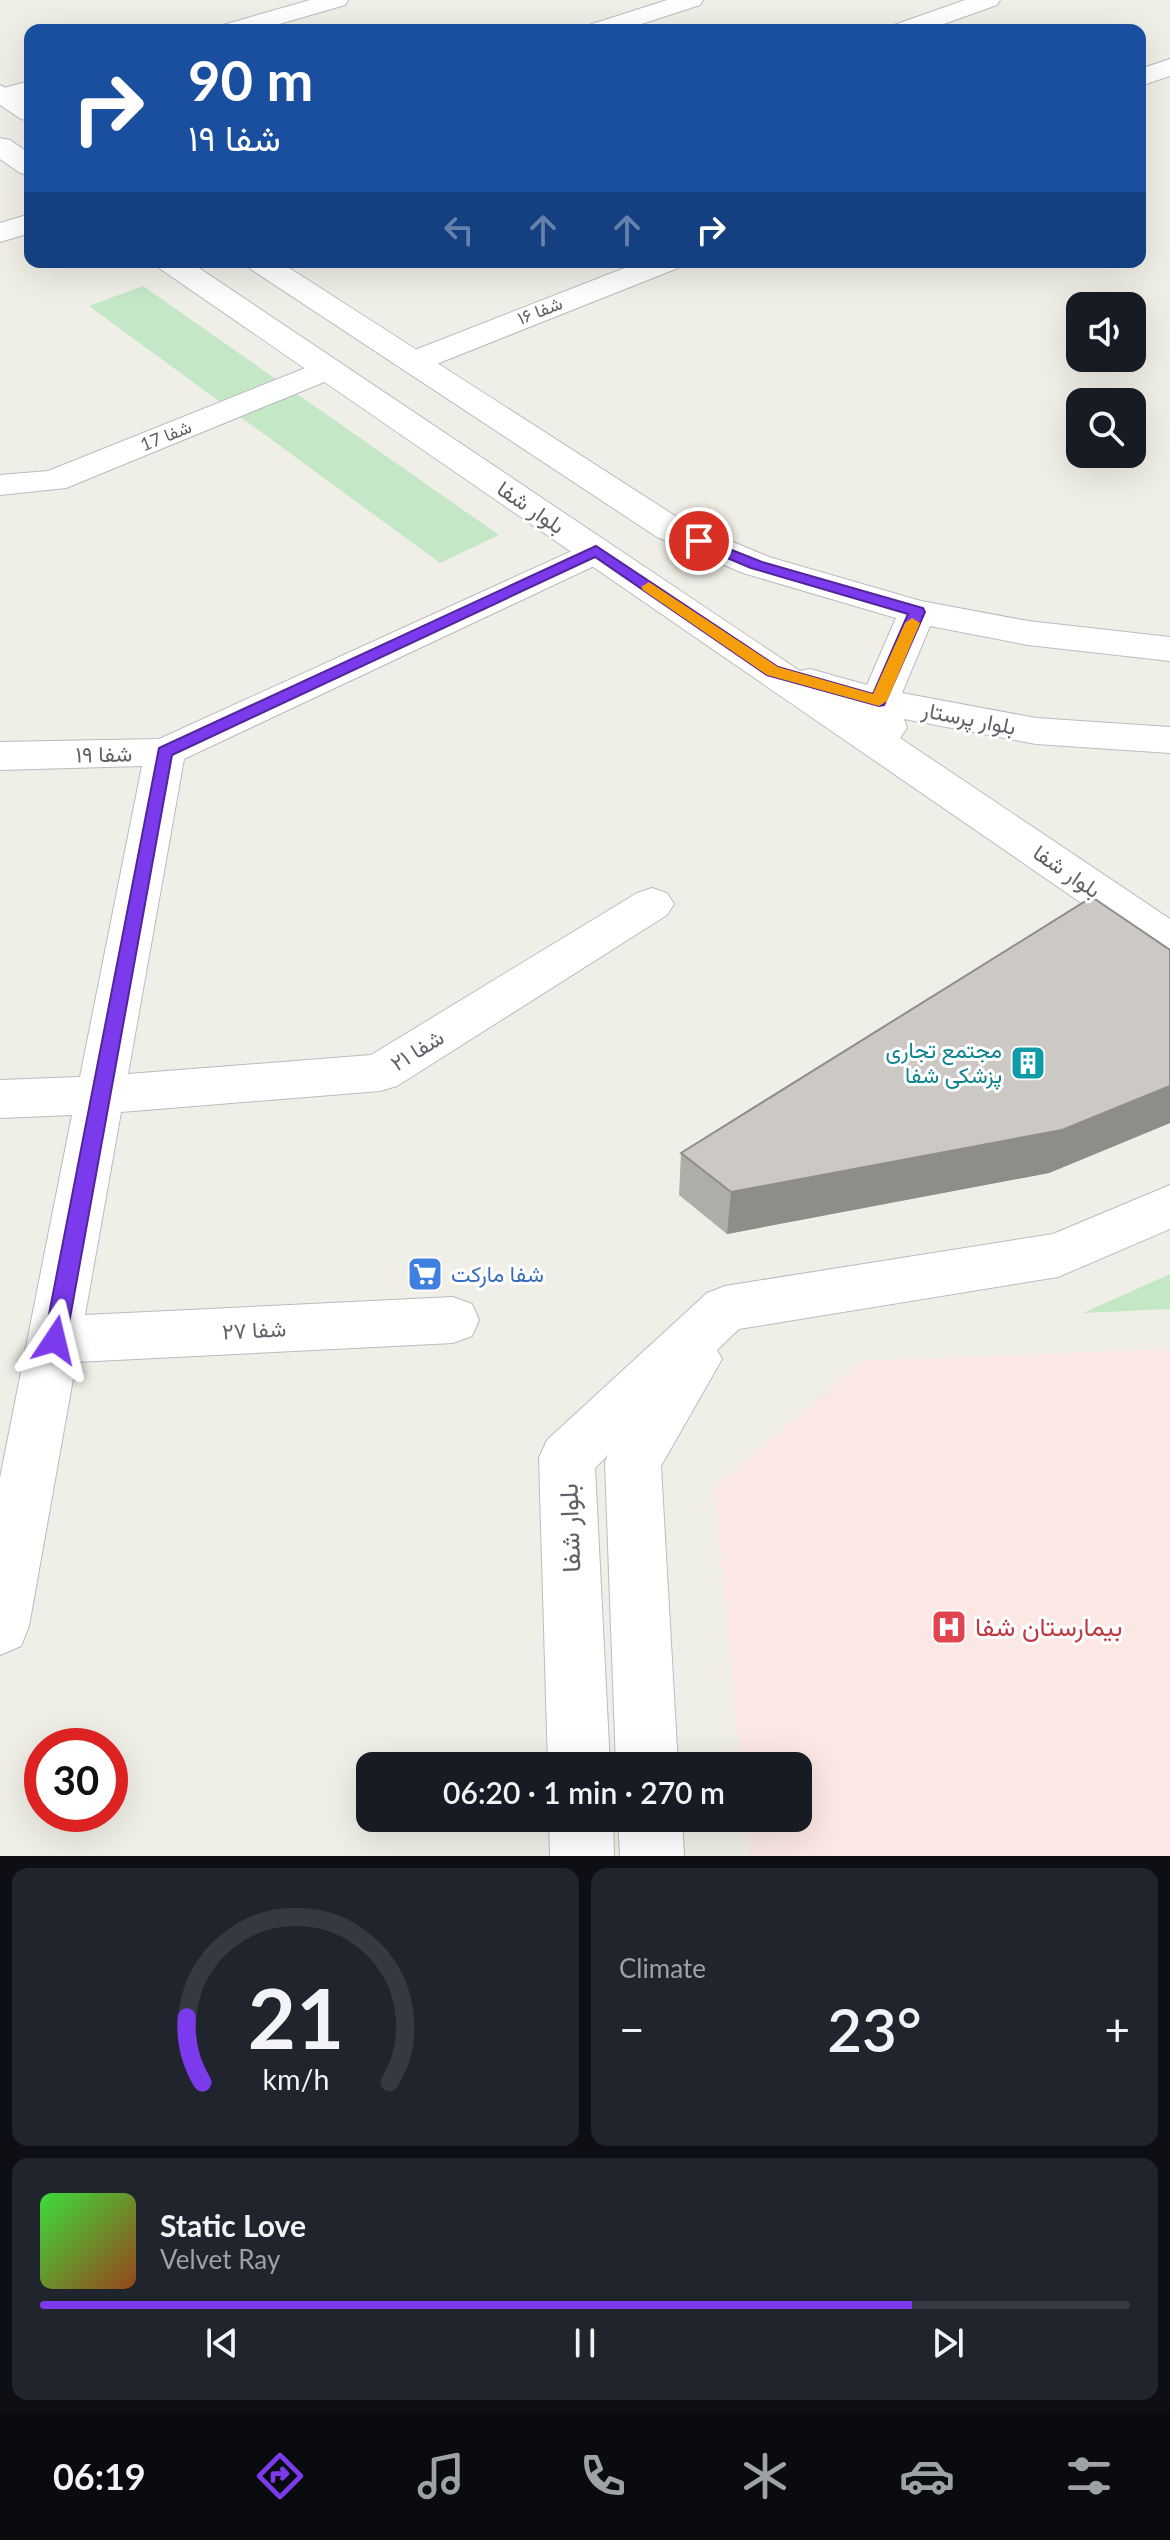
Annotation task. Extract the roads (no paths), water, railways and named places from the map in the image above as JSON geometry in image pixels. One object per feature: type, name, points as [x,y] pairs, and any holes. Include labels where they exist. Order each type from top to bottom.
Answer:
[{"type":"street","points":[[253,24],[336,0]]},
{"type":"street","points":[[617,24],[691,0]]},
{"type":"street","points":[[920,24],[988,0]]},
{"type":"street","points":[[1146,76],[1170,67]]},
{"type":"street","points":[[0,146],[24,163]]},
{"type":"street","points":[[0,233],[24,225]]},
{"type":"street","name":"بلوار شفا","points":[[179,268],[1170,941]]},
{"type":"street","points":[[269,268],[670,529],[756,565],[917,612],[1028,633],[1170,649]]},
{"type":"street","name":"شفا ۱۶","points":[[413,362],[652,268]]},
{"type":"street","name":"شفا 17","points":[[0,485],[54,481],[328,369]]},
{"type":"street","name":"شفا ۱۹","points":[[0,756],[165,752],[596,551]]},
{"type":"street","points":[[895,754],[879,701],[917,612]]},
{"type":"street","name":"بلوار پرستار","points":[[773,671],[879,701],[1036,731],[1170,740]]},
{"type":"street","points":[[0,1626],[165,752]]},
{"type":"street","name":"شفا ۲۱","points":[[0,1099],[100,1095],[380,1073],[652,904]]},
{"type":"street","points":[[646,1752],[633,1462],[725,1309],[1058,1255],[1170,1206]]},
{"type":"street","name":"بلوار شفا","points":[[578,1752],[567,1458],[725,1309]]},
{"type":"street","name":"شفا ۲۷","points":[[55,1340],[453,1320]]},
{"type":"street","points":[[581,1832],[582,1856]]},
{"type":"street","points":[[651,1832],[652,1856]]},
{"type":"place","name":"مجتمع تجاری پزشکی شفا","points":[[1028,1063]]},
{"type":"place","name":"شفا مارکت","points":[[425,1274]]},
{"type":"place","name":"بیمارستان شفا","points":[[949,1627]]}]
